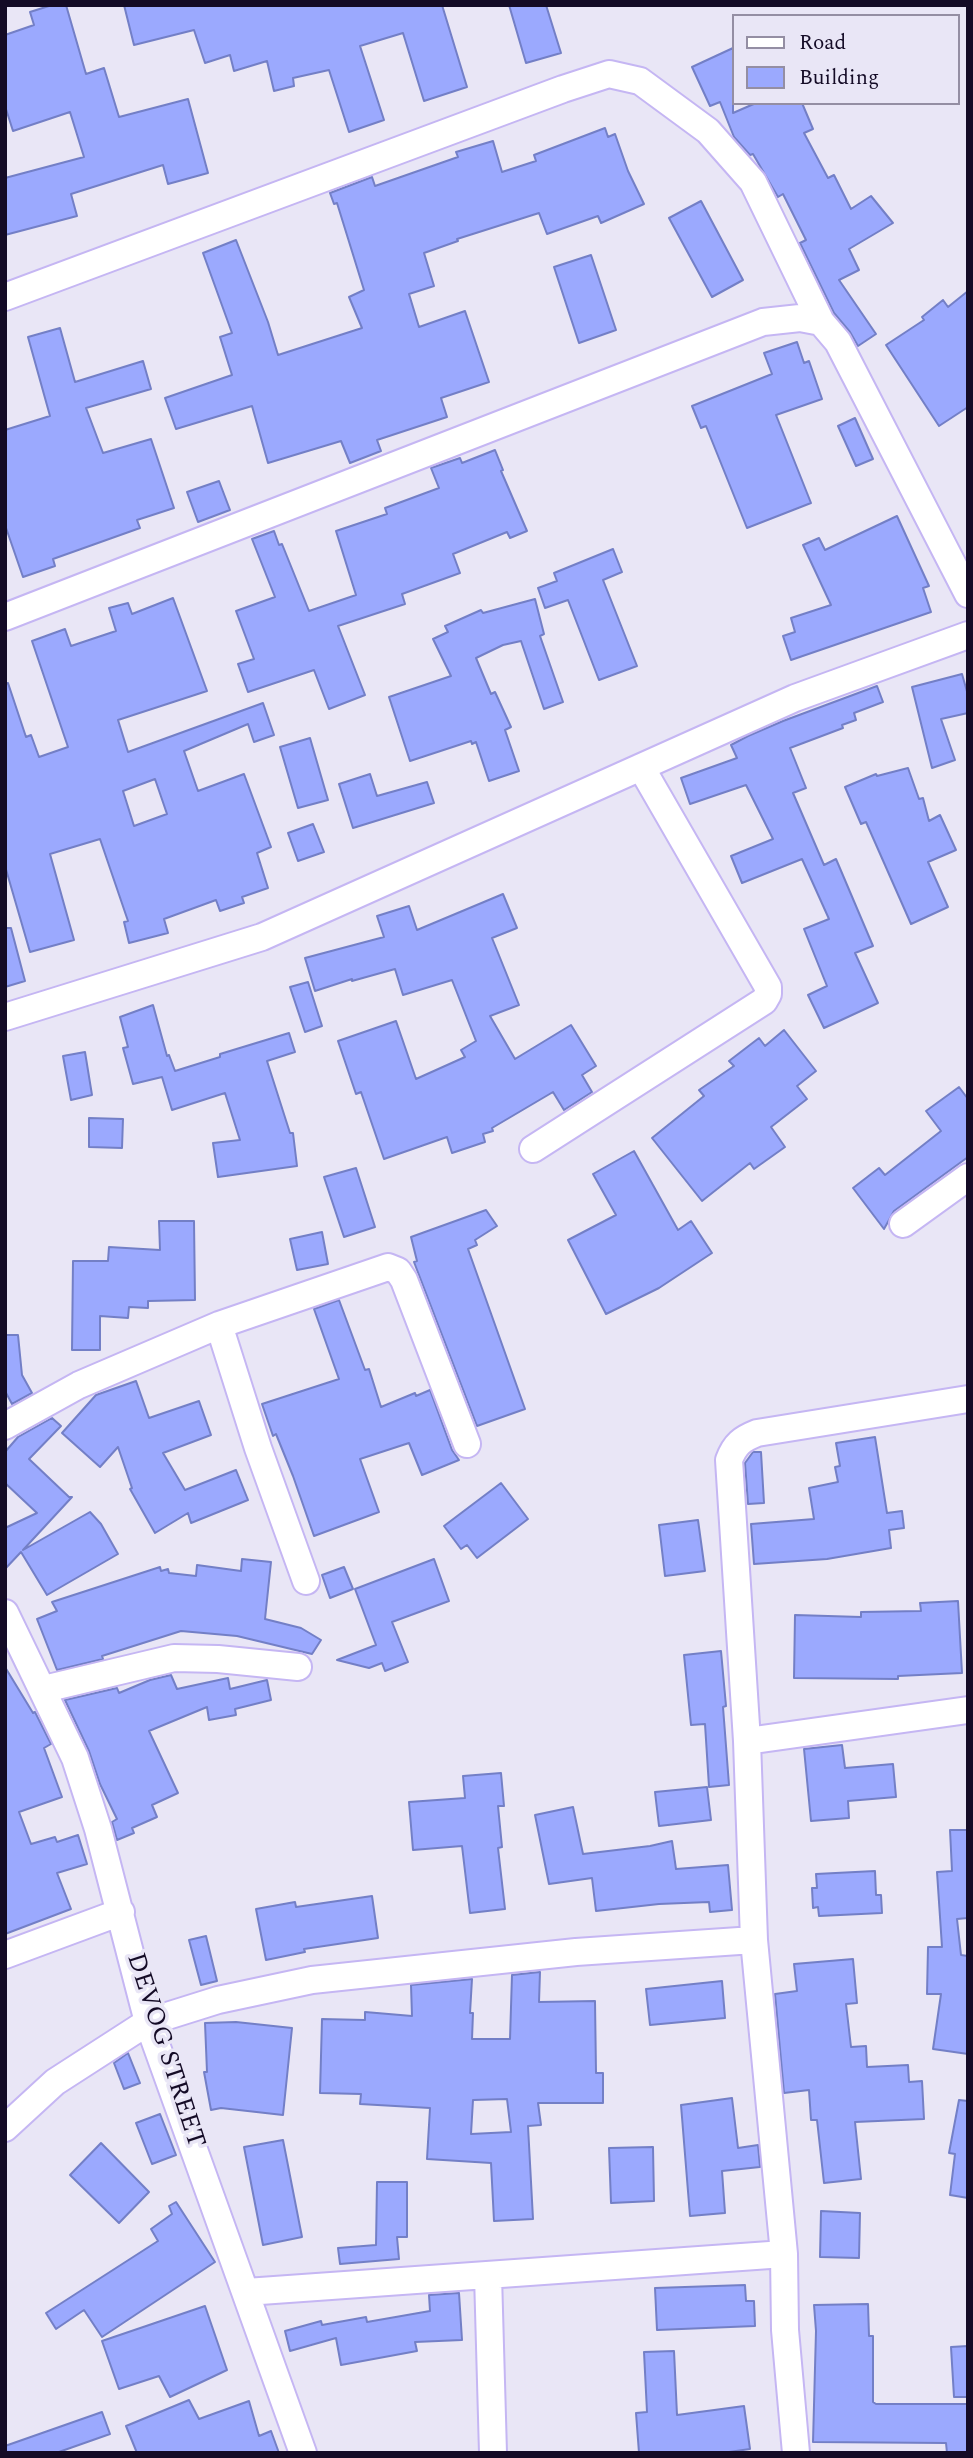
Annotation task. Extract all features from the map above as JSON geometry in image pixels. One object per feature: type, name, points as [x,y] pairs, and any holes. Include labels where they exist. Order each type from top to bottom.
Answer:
[{"type":"street","points":[[5,297],[563,89],[609,74],[640,81],[708,131],[753,182],[821,322],[838,342],[968,594]]},
{"type":"street","points":[[5,617],[763,322],[800,318],[821,322]]},
{"type":"street","points":[[5,1017],[262,937],[795,698],[968,635]]},
{"type":"street","points":[[533,1149],[764,1001],[768,994],[768,987],[641,767]]},
{"type":"street","points":[[903,1224],[968,1177]]},
{"type":"street","points":[[5,1426],[79,1385],[219,1325],[388,1267],[398,1271],[404,1280],[467,1444]]},
{"type":"street","points":[[219,1325],[258,1448],[306,1581]]},
{"type":"street","points":[[796,2453],[785,2330],[784,2254],[754,1940],[747,1741],[729,1460],[735,1445],[743,1438],[757,1433],[968,1399]]},
{"type":"street","name":"DEVOG STREET","points":[[5,1614],[44,1689],[75,1758],[121,1912],[148,2022],[303,2453]]},
{"type":"street","points":[[44,1689],[174,1658],[218,1659],[298,1667]]},
{"type":"street","points":[[747,1741],[968,1710]]},
{"type":"street","points":[[5,1955],[121,1912]]},
{"type":"street","points":[[5,2128],[55,2082],[148,2022],[218,2000],[312,1980],[576,1952],[754,1940]]},
{"type":"street","points":[[246,2292],[784,2254]]},
{"type":"street","points":[[488,2275],[493,2453]]},
{"type":"building","points":[[52,5],[66,5],[86,74],[104,68],[119,117],[188,99],[208,173],[168,184],[163,165],[71,194],[77,216],[5,235],[5,178],[84,157],[70,112],[13,131],[5,106],[5,35],[34,25],[30,12]]},
{"type":"building","points":[[124,5],[442,5],[467,87],[424,101],[403,33],[360,46],[384,120],[349,132],[329,70],[293,78],[294,86],[274,91],[267,61],[234,71],[230,55],[205,63],[194,30],[134,45]]},
{"type":"building","points":[[509,5],[546,5],[561,53],[526,63]]},
{"type":"building","points":[[732,48],[733,113],[751,105],[803,105],[813,129],[804,133],[828,178],[834,175],[851,209],[871,196],[893,223],[849,249],[859,270],[839,280],[876,334],[858,346],[834,313],[800,243],[806,240],[783,194],[778,197],[753,154],[750,155],[734,137],[720,102],[710,106],[692,67]]},
{"type":"building","points":[[605,128],[608,137],[615,134],[628,171],[644,204],[601,223],[598,216],[547,234],[539,213],[457,239],[458,241],[424,253],[434,286],[409,294],[419,327],[465,311],[489,382],[441,398],[447,417],[377,440],[381,451],[350,463],[341,441],[268,463],[252,406],[176,429],[165,398],[232,375],[220,337],[232,333],[203,253],[236,240],[278,355],[362,328],[349,297],[364,290],[337,203],[334,204],[330,193],[372,177],[375,186],[458,157],[456,152],[493,141],[502,172],[536,161],[534,155]]},
{"type":"building","points":[[701,201],[743,280],[712,297],[669,218]]},
{"type":"building","points":[[591,255],[616,330],[579,343],[554,267]]},
{"type":"building","points":[[968,291],[968,407],[939,426],[886,345],[924,320],[922,317],[943,300],[948,307]]},
{"type":"building","points":[[60,328],[75,382],[143,361],[151,389],[86,408],[103,453],[151,439],[174,508],[137,520],[140,528],[53,559],[55,566],[23,577],[5,525],[5,430],[50,416],[28,337]]},
{"type":"building","points":[[797,342],[804,363],[809,361],[822,399],[776,415],[811,503],[747,528],[706,426],[701,428],[692,406],[772,374],[764,353]]},
{"type":"building","points":[[855,418],[873,459],[856,466],[838,426]]},
{"type":"building","points":[[495,450],[503,470],[501,471],[527,531],[510,538],[507,532],[453,554],[460,573],[402,594],[405,604],[338,626],[365,695],[329,709],[314,670],[248,692],[238,664],[254,659],[236,611],[275,597],[252,539],[274,531],[279,545],[282,544],[309,611],[356,595],[336,531],[387,514],[385,508],[439,488],[431,468],[460,458],[462,463]]},
{"type":"building","points":[[219,481],[230,510],[198,522],[187,492]]},
{"type":"building","points":[[897,516],[929,586],[923,588],[931,612],[791,660],[783,636],[795,632],[791,618],[831,605],[803,545],[819,538],[825,550]]},
{"type":"building","points":[[613,549],[622,572],[603,580],[637,666],[599,680],[568,600],[545,608],[538,588],[557,581],[554,573]]},
{"type":"building","points":[[173,598],[207,691],[118,720],[128,752],[263,703],[274,735],[254,742],[248,724],[184,751],[198,791],[244,774],[271,847],[257,853],[268,888],[242,897],[244,903],[220,911],[216,900],[164,919],[168,933],[129,943],[124,922],[128,921],[100,839],[50,854],[74,940],[30,952],[5,866],[5,684],[8,683],[26,737],[31,735],[39,757],[68,747],[32,641],[65,629],[71,646],[116,631],[109,608],[128,603],[132,614]],"holes":[[[155,779],[167,814],[134,826],[123,791]]]},
{"type":"building","points":[[535,599],[544,634],[540,636],[563,702],[544,709],[521,641],[503,645],[476,658],[491,694],[495,692],[511,727],[505,730],[519,771],[489,781],[476,742],[472,744],[471,741],[410,761],[389,697],[451,676],[433,639],[448,632],[445,626],[481,610],[483,613]]},
{"type":"building","points":[[962,674],[968,695],[968,713],[941,719],[955,760],[932,768],[912,687]]},
{"type":"building","points":[[877,686],[883,702],[854,713],[856,720],[842,725],[843,728],[790,748],[806,788],[793,793],[824,865],[836,859],[873,946],[855,953],[878,1003],[824,1028],[808,995],[827,986],[804,929],[829,919],[802,859],[742,883],[731,856],[773,839],[746,785],[690,804],[681,778],[737,758],[731,745],[748,736]]},
{"type":"building","points":[[310,738],[328,800],[298,808],[280,747]]},
{"type":"building","points":[[908,768],[919,799],[923,798],[929,821],[940,815],[956,850],[928,862],[948,907],[911,924],[866,822],[861,824],[845,787],[876,774],[877,776]]},
{"type":"building","points":[[370,774],[377,796],[427,782],[434,803],[353,828],[339,784]]},
{"type":"building","points":[[313,824],[324,852],[298,861],[288,833]]},
{"type":"building","points":[[503,894],[517,928],[492,938],[519,1005],[490,1016],[515,1059],[571,1025],[596,1066],[582,1075],[592,1092],[564,1110],[553,1092],[492,1128],[493,1131],[483,1134],[485,1142],[452,1153],[447,1137],[384,1159],[361,1092],[356,1094],[338,1041],[396,1021],[416,1079],[465,1057],[461,1050],[476,1041],[452,980],[403,995],[395,969],[315,991],[305,958],[384,937],[377,916],[409,906],[417,930]]},
{"type":"building","points":[[5,928],[11,928],[25,981],[5,987]]},
{"type":"building","points":[[308,982],[322,1026],[305,1032],[290,987]]},
{"type":"building","points":[[153,1005],[167,1056],[169,1055],[175,1071],[289,1033],[295,1052],[267,1061],[290,1133],[293,1133],[297,1166],[218,1177],[213,1143],[240,1140],[225,1093],[172,1110],[162,1077],[133,1084],[123,1048],[128,1047],[120,1017]]},
{"type":"building","points":[[784,1030],[816,1071],[797,1086],[807,1099],[771,1127],[785,1147],[754,1169],[750,1163],[702,1201],[652,1138],[704,1096],[699,1090],[734,1066],[729,1061],[759,1038],[765,1046]]},
{"type":"building","points":[[85,1052],[92,1095],[71,1100],[63,1056]]},
{"type":"building","points":[[959,1087],[968,1099],[968,1157],[894,1211],[884,1229],[853,1188],[879,1168],[885,1175],[941,1131],[926,1111]]},
{"type":"building","points":[[89,1118],[123,1119],[122,1148],[89,1147]]},
{"type":"building","points":[[634,1151],[678,1230],[691,1221],[712,1253],[659,1288],[606,1314],[568,1240],[616,1215],[593,1174]]},
{"type":"building","points":[[356,1168],[375,1227],[344,1237],[324,1177]]},
{"type":"building","points":[[486,1210],[497,1226],[475,1240],[477,1245],[468,1249],[525,1409],[477,1426],[414,1262],[417,1261],[411,1237]]},
{"type":"building","points":[[159,1221],[194,1221],[195,1300],[148,1301],[148,1308],[129,1307],[128,1318],[100,1316],[100,1350],[72,1350],[73,1261],[108,1261],[109,1247],[160,1250]]},
{"type":"building","points":[[322,1232],[328,1264],[297,1270],[290,1239]]},
{"type":"building","points":[[339,1300],[365,1370],[369,1369],[381,1407],[430,1390],[452,1450],[459,1460],[422,1475],[409,1443],[360,1459],[379,1512],[314,1536],[293,1476],[276,1434],[273,1436],[262,1404],[339,1379],[314,1309]]},
{"type":"building","points":[[5,1335],[18,1335],[22,1375],[32,1393],[12,1404],[5,1391]]},
{"type":"building","points":[[136,1381],[149,1418],[199,1401],[211,1435],[163,1453],[185,1490],[236,1470],[248,1500],[191,1523],[188,1513],[155,1533],[130,1489],[132,1488],[118,1447],[100,1467],[62,1433],[96,1395]]},
{"type":"building","points":[[52,1418],[61,1426],[29,1459],[72,1497],[23,1550],[90,1512],[101,1524],[118,1554],[47,1595],[21,1552],[5,1569],[5,1528],[37,1513],[5,1483],[5,1452],[18,1437]]},
{"type":"building","points":[[875,1437],[887,1513],[902,1511],[904,1528],[889,1530],[891,1548],[827,1559],[754,1564],[751,1524],[814,1519],[809,1488],[838,1482],[835,1467],[840,1466],[836,1443]]},
{"type":"building","points":[[753,1452],[761,1452],[764,1503],[748,1504],[745,1463]]},
{"type":"building","points":[[501,1483],[528,1519],[477,1558],[467,1545],[461,1549],[444,1526]]},
{"type":"building","points":[[698,1520],[705,1571],[665,1576],[659,1525]]},
{"type":"building","points":[[242,1559],[271,1562],[265,1619],[301,1628],[321,1640],[312,1654],[237,1636],[181,1631],[102,1656],[103,1659],[57,1670],[37,1619],[57,1611],[52,1602],[160,1567],[161,1571],[168,1569],[169,1573],[196,1576],[197,1565],[241,1571]]},
{"type":"building","points":[[434,1559],[449,1601],[392,1622],[408,1662],[385,1671],[382,1663],[369,1668],[337,1660],[376,1645],[355,1589]]},
{"type":"building","points":[[344,1567],[353,1589],[330,1598],[322,1575]]},
{"type":"building","points":[[958,1601],[962,1673],[898,1676],[898,1679],[794,1678],[795,1615],[861,1617],[861,1612],[921,1611],[920,1603]]},
{"type":"building","points":[[721,1651],[729,1785],[709,1787],[705,1724],[691,1725],[684,1655]]},
{"type":"building","points":[[5,1667],[33,1713],[35,1712],[51,1744],[44,1748],[62,1797],[19,1812],[31,1844],[55,1837],[57,1842],[78,1835],[87,1864],[57,1873],[71,1909],[5,1934]]},
{"type":"building","points":[[171,1675],[177,1689],[228,1678],[230,1689],[267,1680],[271,1700],[235,1709],[236,1715],[209,1720],[207,1707],[149,1731],[178,1793],[152,1805],[157,1817],[132,1828],[134,1833],[117,1840],[112,1822],[117,1819],[65,1700],[117,1688],[119,1693],[150,1680]]},
{"type":"building","points":[[842,1745],[845,1768],[893,1764],[896,1797],[848,1801],[849,1818],[811,1821],[804,1749]]},
{"type":"building","points":[[501,1773],[504,1806],[498,1806],[502,1847],[498,1848],[505,1909],[470,1913],[462,1846],[413,1850],[409,1802],[465,1798],[463,1776]]},
{"type":"building","points":[[707,1787],[711,1820],[659,1826],[655,1792]]},
{"type":"building","points":[[573,1807],[583,1854],[672,1841],[676,1869],[728,1865],[732,1910],[710,1912],[709,1902],[596,1911],[592,1878],[549,1884],[535,1815]]},
{"type":"building","points":[[950,1830],[968,1830],[968,1918],[957,1919],[961,1955],[968,1956],[968,2054],[933,2049],[941,1994],[927,1994],[928,1947],[942,1947],[937,1872],[952,1871]]},
{"type":"building","points":[[875,1871],[876,1895],[881,1895],[882,1913],[819,1916],[818,1907],[813,1908],[812,1888],[817,1888],[816,1874]]},
{"type":"building","points":[[372,1896],[378,1938],[304,1949],[305,1952],[266,1960],[256,1909],[295,1902],[296,1907]]},
{"type":"building","points":[[206,1936],[217,1981],[201,1985],[189,1940]]},
{"type":"building","points":[[853,1959],[857,2003],[846,2004],[851,2047],[866,2046],[867,2067],[908,2065],[909,2082],[922,2081],[924,2119],[855,2122],[861,2179],[824,2183],[817,2120],[811,2120],[809,2090],[784,2093],[775,1994],[797,1991],[794,1964]]},
{"type":"building","points":[[540,1972],[539,2002],[595,2001],[596,2073],[603,2073],[603,2103],[538,2103],[541,2125],[528,2126],[533,2219],[494,2221],[491,2163],[427,2159],[430,2108],[360,2104],[361,2094],[320,2093],[322,2019],[365,2020],[365,2012],[412,2016],[411,1985],[472,1979],[472,2039],[510,2039],[512,1975]],"holes":[[[507,2099],[511,2132],[471,2134],[473,2100]]]},
{"type":"building","points":[[722,1981],[725,2018],[650,2025],[646,1989]]},
{"type":"building","points":[[236,2022],[292,2028],[283,2115],[221,2108],[211,2110],[204,2072],[207,2072],[205,2023]]},
{"type":"building","points":[[128,2053],[140,2083],[124,2089],[114,2063]]},
{"type":"building","points":[[732,2098],[738,2148],[758,2145],[760,2167],[722,2171],[725,2213],[690,2216],[681,2105]]},
{"type":"building","points":[[959,2100],[968,2101],[968,2198],[950,2195],[955,2154],[949,2153]]},
{"type":"building","points":[[160,2114],[176,2155],[152,2164],[136,2123]]},
{"type":"building","points":[[283,2140],[302,2237],[263,2245],[244,2147]]},
{"type":"building","points":[[101,2143],[149,2192],[119,2223],[70,2175]]},
{"type":"building","points":[[653,2147],[654,2201],[611,2203],[609,2148]]},
{"type":"building","points":[[377,2182],[407,2182],[407,2237],[397,2237],[399,2259],[340,2264],[338,2248],[376,2245]]},
{"type":"building","points":[[176,2202],[215,2262],[102,2337],[84,2310],[56,2329],[46,2313],[158,2241],[151,2229],[172,2214],[169,2206]]},
{"type":"building","points":[[821,2211],[860,2213],[859,2258],[820,2257]]},
{"type":"building","points":[[745,2285],[746,2301],[754,2301],[755,2326],[657,2330],[655,2288]]},
{"type":"building","points":[[459,2293],[462,2340],[415,2342],[417,2351],[341,2365],[336,2338],[290,2351],[285,2331],[321,2321],[322,2325],[366,2317],[367,2322],[430,2311],[429,2295]]},
{"type":"building","points":[[868,2304],[869,2336],[873,2336],[873,2402],[968,2404],[968,2453],[947,2453],[946,2443],[813,2442],[816,2331],[814,2305]]},
{"type":"building","points":[[205,2306],[227,2370],[170,2397],[159,2376],[119,2389],[102,2341]]},
{"type":"building","points":[[968,2346],[968,2397],[954,2397],[951,2347]]},
{"type":"building","points":[[674,2351],[677,2415],[744,2406],[750,2449],[722,2453],[639,2453],[636,2413],[647,2412],[644,2352]]},
{"type":"building","points":[[189,2400],[199,2419],[249,2401],[259,2436],[271,2431],[279,2453],[137,2453],[126,2426]]},
{"type":"building","points":[[102,2412],[110,2434],[56,2453],[5,2453],[5,2446]]}]
